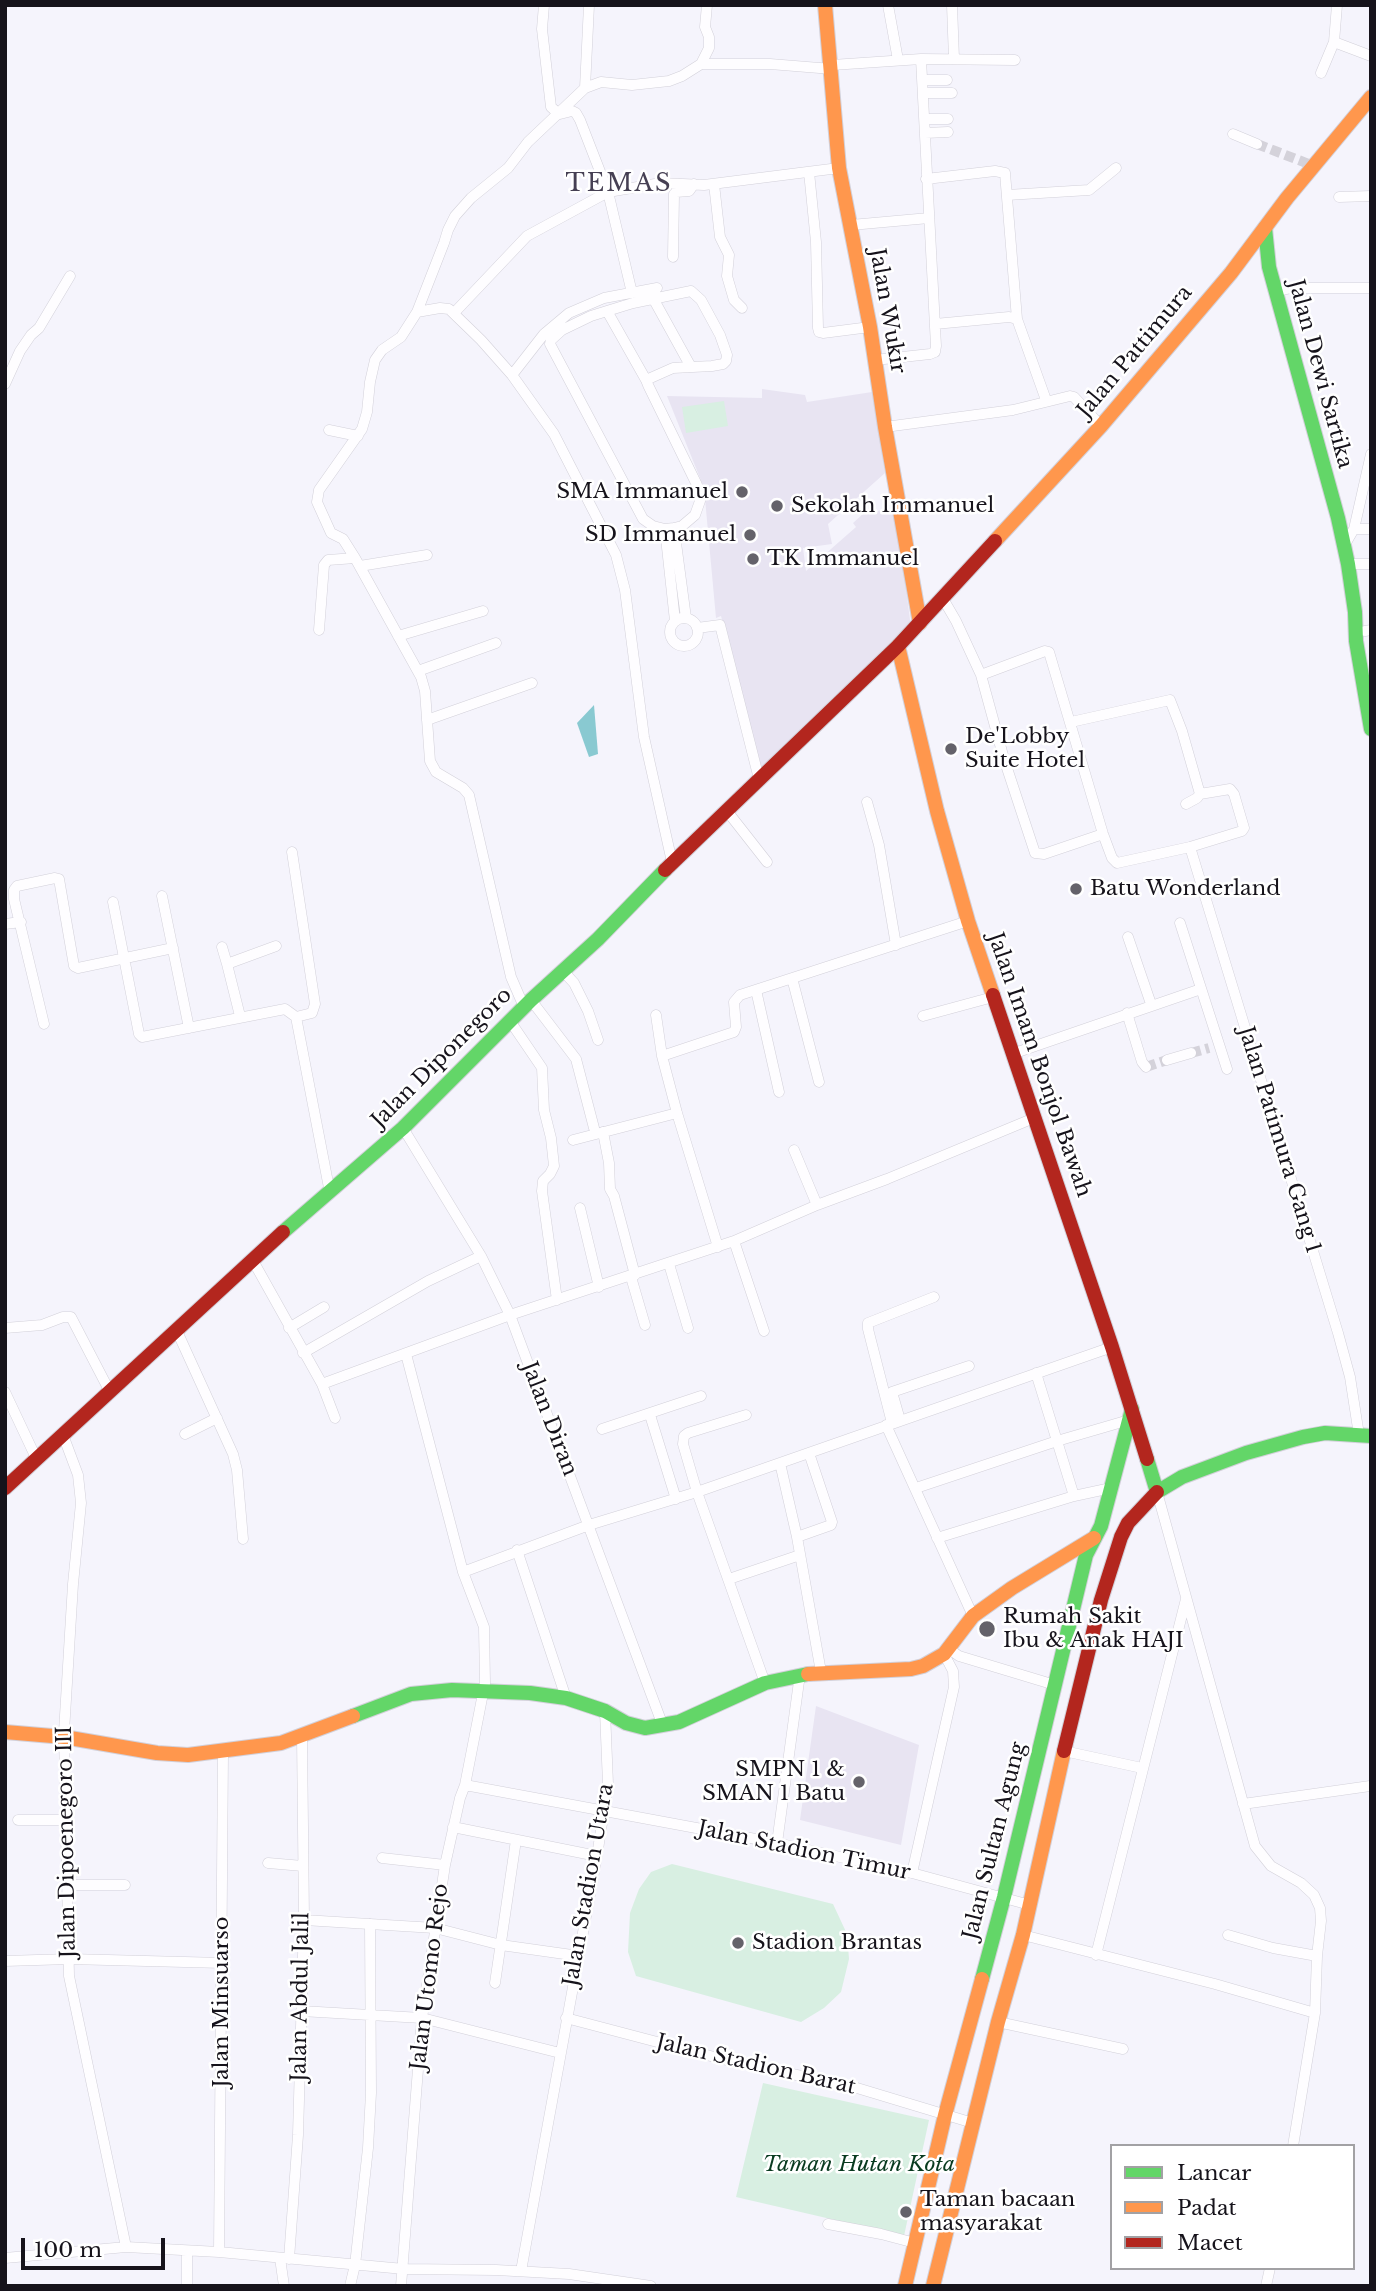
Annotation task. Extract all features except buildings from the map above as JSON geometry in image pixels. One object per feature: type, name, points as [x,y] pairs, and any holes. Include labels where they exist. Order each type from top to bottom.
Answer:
[{"type":"main road","name":"Jalan Wukir","points":[[825,5],[839,168],[870,327],[920,623]]},
{"type":"main road","name":"Jalan Pattimura","points":[[898,646],[1101,426],[1231,273],[1287,198],[1369,103]]},
{"type":"main road","name":"Jalan Dewi Sartika","points":[[1265,228],[1269,267],[1348,564],[1356,641],[1371,726]]},
{"type":"main road","points":[[1231,273],[1242,265],[1253,266],[1260,270],[1276,291]]},
{"type":"main road","name":"Jalan Dewi Sartika","points":[[1355,612],[1368,631],[1371,665]]},
{"type":"main road","name":"Jalan Diponegoro","points":[[5,1488],[252,1259],[403,1128],[528,1003],[898,646]]},
{"type":"main road","name":"Jalan Imam Bonjol Bawah","points":[[898,646],[937,811],[968,921],[1112,1346],[1130,1415],[1157,1492]]},
{"type":"main road","name":"Jalan Sultan Agung","points":[[905,2286],[945,2115],[1004,1897],[1086,1555],[1101,1526],[1130,1415]]},
{"type":"main road","points":[[933,2286],[998,2022],[1023,1935],[1085,1662],[1121,1537],[1136,1511],[1169,1482],[1246,1453],[1303,1437],[1325,1433],[1365,1435]]},
{"type":"main road","points":[[1121,1451],[1132,1444],[1145,1453]]},
{"type":"main road","points":[[5,1732],[64,1737],[157,1753],[188,1755],[223,1752],[262,1747],[303,1736],[411,1694],[452,1689],[566,1698],[606,1711],[626,1723],[645,1728],[663,1727],[680,1722],[765,1683],[800,1674],[911,1669],[923,1666],[946,1651],[973,1616],[1094,1538]]},
{"type":"main road","points":[[1062,1657],[1073,1667],[1085,1662]]},
{"type":"street","points":[[544,5],[542,29],[551,107],[559,114]]},
{"type":"street","points":[[585,88],[589,5]]},
{"type":"street","points":[[645,1325],[614,1196],[610,1189],[609,1163],[576,1059],[528,1003],[511,977],[469,795],[463,788],[432,768],[425,691],[418,671],[343,539],[331,533],[317,502],[318,490],[358,436],[367,412],[375,360],[382,351],[401,337],[417,312],[455,216],[471,198],[508,168],[528,142],[585,88],[601,82],[632,85],[669,81],[701,64],[709,48],[705,27],[707,5]]},
{"type":"street","points":[[888,5],[898,60]]},
{"type":"street","points":[[952,5],[954,59]]},
{"type":"street","points":[[1321,73],[1334,42],[1337,5]]},
{"type":"street","points":[[1334,42],[1371,57]]},
{"type":"street","points":[[701,64],[832,67],[921,59],[1015,60]]},
{"type":"street","points":[[875,360],[934,352],[936,346],[921,59]]},
{"type":"street","points":[[923,80],[947,80]]},
{"type":"street","points":[[923,93],[952,93]]},
{"type":"street","points":[[559,114],[572,111],[576,113],[608,192],[632,293]]},
{"type":"street","points":[[925,119],[948,119]]},
{"type":"street","points":[[925,133],[948,132]]},
{"type":"street","points":[[1233,134],[1256,144]]},
{"type":"street","points":[[454,313],[527,236],[608,192],[661,183],[714,184],[839,168]]},
{"type":"street","points":[[1007,195],[1089,190],[1116,168]]},
{"type":"street","points":[[809,172],[816,242],[819,332],[870,327]]},
{"type":"street","points":[[926,179],[1004,172],[1017,319],[1046,400]]},
{"type":"street","points":[[673,257],[674,194],[689,191],[694,184]]},
{"type":"street","points":[[714,184],[720,237],[729,255],[727,276],[734,300],[741,308]]},
{"type":"street","points":[[1339,197],[1371,196]]},
{"type":"street","points":[[851,225],[929,218]]},
{"type":"street","points":[[5,384],[20,351],[39,328],[70,276]]},
{"type":"street","points":[[512,374],[544,334],[569,313],[604,298],[657,288]]},
{"type":"street","points":[[1276,291],[1291,288],[1371,288]]},
{"type":"street","points":[[607,311],[646,380],[697,485],[699,496],[695,515],[682,526],[669,529],[653,526],[643,519],[550,344],[562,330],[590,316],[607,311],[691,291],[701,300],[720,335],[727,355],[726,361],[723,364],[673,368],[646,380]]},
{"type":"street","points":[[654,300],[691,367]]},
{"type":"street","points":[[417,312],[440,308],[454,313],[512,374],[554,434],[616,555],[625,590],[644,737],[673,862]]},
{"type":"street","points":[[935,324],[1009,317],[1017,319]]},
{"type":"street","points":[[885,427],[1013,410],[1070,396],[1101,426]]},
{"type":"street","points":[[329,430],[358,436]]},
{"type":"street","points":[[1344,546],[1354,529],[1371,454]]},
{"type":"street","points":[[669,529],[681,619]]},
{"type":"street","points":[[1354,529],[1371,529]]},
{"type":"street","points":[[318,630],[324,565],[328,560],[357,562],[427,555]]},
{"type":"street","points":[[1348,564],[1371,564]]},
{"type":"street","points":[[942,597],[957,621],[981,675],[1004,759],[1035,853],[1044,854],[1104,834]]},
{"type":"street","points":[[398,636],[483,611]]},
{"type":"street","points":[[681,619],[695,623],[697,631],[693,643],[682,646],[677,644],[670,630],[681,619]]},
{"type":"street","points":[[697,631],[719,624],[759,779]]},
{"type":"street","points":[[418,671],[496,643]]},
{"type":"street","points":[[981,675],[1048,651],[1104,834],[1112,858],[1117,863],[1190,847],[1242,831],[1244,828],[1230,789],[1200,794],[1186,804]]},
{"type":"street","points":[[427,720],[532,683]]},
{"type":"street","points":[[1071,722],[1170,700],[1200,794]]},
{"type":"street","points":[[867,802],[876,835],[896,945]]},
{"type":"street","points":[[727,811],[767,862]]},
{"type":"street","name":"Jalan Patimura Gang 1","points":[[1190,847],[1338,1333],[1365,1435]]},
{"type":"street","points":[[292,852],[315,1004],[312,1013],[296,1017]]},
{"type":"street","points":[[44,1024],[14,899],[15,887],[59,879],[74,966],[80,968],[173,948]]},
{"type":"street","points":[[162,896],[189,1028]]},
{"type":"street","points":[[113,902],[139,1034],[142,1037],[285,1009],[296,1017],[330,1193]]},
{"type":"street","points":[[662,1056],[730,1035],[736,1027],[735,999],[968,921]]},
{"type":"street","points":[[5,925],[20,922]]},
{"type":"street","points":[[1180,923],[1201,989],[1214,1046],[1227,1069]]},
{"type":"street","points":[[1128,937],[1151,1004]]},
{"type":"street","points":[[227,964],[276,946]]},
{"type":"street","points":[[222,947],[240,1016]]},
{"type":"street","points":[[563,971],[574,983],[598,1040]]},
{"type":"street","points":[[792,978],[819,1082]]},
{"type":"street","points":[[1012,1054],[1201,989]]},
{"type":"street","points":[[756,990],[779,1092]]},
{"type":"street","points":[[923,1016],[993,996]]},
{"type":"street","points":[[1127,1013],[1142,1062],[1146,1067]]},
{"type":"street","points":[[656,1015],[662,1056],[677,1113],[718,1247]]},
{"type":"street","points":[[510,1021],[542,1068],[544,1110],[554,1166],[543,1181],[542,1191],[557,1300]]},
{"type":"street","points":[[1167,1060],[1191,1053]]},
{"type":"street","points":[[573,1140],[599,1130],[677,1113]]},
{"type":"street","points":[[322,1384],[510,1315],[718,1247],[1034,1118]]},
{"type":"street","name":"Jalan Diran","points":[[403,1128],[481,1256],[510,1315],[663,1727]]},
{"type":"street","points":[[794,1150],[817,1205]]},
{"type":"street","points":[[580,1208],[599,1287]]},
{"type":"street","points":[[734,1241],[764,1331]]},
{"type":"street","points":[[303,1353],[428,1280],[481,1256]]},
{"type":"street","points":[[252,1259],[322,1384],[335,1418]]},
{"type":"street","points":[[669,1264],[688,1328]]},
{"type":"street","points":[[934,1297],[868,1323],[868,1329],[893,1423],[916,1488],[973,1616]]},
{"type":"street","points":[[289,1328],[324,1307]]},
{"type":"street","points":[[5,1328],[41,1325],[71,1317],[110,1392]]},
{"type":"street","points":[[176,1329],[233,1454],[237,1470],[243,1539]]},
{"type":"street","points":[[463,1572],[517,1550],[697,1492],[1112,1346]]},
{"type":"street","name":"Jalan Utomo Rejo","points":[[401,2286],[422,2018],[445,1865],[466,1784],[485,1690],[485,1634],[463,1572],[406,1354]]},
{"type":"street","points":[[893,1423],[892,1392],[969,1366]]},
{"type":"street","points":[[1036,1373],[1074,1496]]},
{"type":"street","points":[[5,1392],[37,1460]]},
{"type":"street","points":[[602,1429],[701,1396]]},
{"type":"street","points":[[650,1415],[676,1499]]},
{"type":"street","points":[[746,1415],[688,1433],[684,1436],[683,1444],[697,1492],[765,1683]]},
{"type":"street","points":[[916,1488],[1130,1415]]},
{"type":"street","points":[[185,1434],[217,1418]]},
{"type":"street","name":"Jalan Dipoenegoro III","points":[[63,1435],[78,1475],[81,1503],[73,1584],[64,1737],[69,1976],[125,2247]]},
{"type":"street","points":[[797,1537],[831,1525],[832,1522],[809,1453]]},
{"type":"street","points":[[780,1463],[797,1537],[821,1672]]},
{"type":"street","points":[[937,1538],[1074,1496],[1111,1488]]},
{"type":"street","points":[[1157,1492],[1258,1853],[1271,1866],[1301,1883],[1314,1895],[1320,1908],[1315,2013],[1293,2144]]},
{"type":"street","points":[[517,1550],[566,1698]]},
{"type":"street","points":[[729,1579],[800,1555]]},
{"type":"street","points":[[1096,1955],[1186,1596]]},
{"type":"street","points":[[946,1651],[1055,1685]]},
{"type":"street","points":[[912,1873],[954,1687],[953,1671],[946,1651]]},
{"type":"street","points":[[777,1843],[800,1674]]},
{"type":"street","name":"Jalan Stadion Utara","points":[[521,2271],[604,1812],[608,1769],[606,1711]]},
{"type":"street","name":"Jalan Abdul Jalil","points":[[284,2286],[298,2135],[304,1920],[303,1736]]},
{"type":"street","points":[[1064,1751],[1142,1768]]},
{"type":"street","name":"Jalan Minsuarso","points":[[219,2252],[223,1752]]},
{"type":"street","name":"Jalan Stadion Timur","points":[[466,1784],[777,1843],[912,1873],[1030,1905]]},
{"type":"street","points":[[1243,1804],[1370,1786]]},
{"type":"street","points":[[18,1820],[65,1820]]},
{"type":"street","points":[[453,1827],[597,1856]]},
{"type":"street","points":[[495,1983],[516,1840]]},
{"type":"street","points":[[382,1858],[445,1865]]},
{"type":"street","points":[[268,1863],[303,1866]]},
{"type":"street","points":[[67,1885],[125,1885]]},
{"type":"street","points":[[304,1920],[435,1928],[501,1945],[579,1956]]},
{"type":"street","points":[[350,2286],[355,2265],[368,2148],[371,2094],[370,1924]]},
{"type":"street","points":[[1023,1935],[1215,1984],[1315,2013]]},
{"type":"street","points":[[1228,1935],[1273,1948],[1317,1956]]},
{"type":"street","points":[[5,1961],[69,1959],[223,1963]]},
{"type":"street","points":[[301,2011],[422,2018],[560,2053]]},
{"type":"street","name":"Jalan Stadion Barat","points":[[566,2018],[718,2058],[857,2088],[973,2123]]},
{"type":"street","points":[[998,2022],[1123,2049]]},
{"type":"street","points":[[828,2224],[915,2243]]},
{"type":"street","points":[[5,2258],[125,2247],[219,2252],[404,2269],[569,2274],[651,2286]]},
{"type":"street","points":[[187,2252],[187,2286]]},
{"type":"shaded area","points":[[762,389],[805,395],[807,402],[872,392],[885,473],[828,524],[832,544],[803,548],[806,571],[856,527],[853,523],[864,513],[896,508],[910,620],[909,626],[761,768],[721,616],[716,618],[704,488],[667,396],[762,398]]},
{"type":"shaded area","name":"SMPN 1 & SMAN 1 Batu","points":[[816,1706],[919,1745],[901,1845],[800,1820]]},
{"type":"green space","points":[[724,401],[728,426],[686,433],[682,407]]},
{"type":"green space","name":"Stadion Brantas","points":[[672,1864],[833,1904],[847,1934],[849,1959],[841,1992],[824,2008],[801,2022],[636,1976],[628,1952],[630,1913],[639,1889],[651,1872]]},
{"type":"green space","name":"Taman Hutan Kota","points":[[763,2083],[929,2120],[904,2236],[736,2197]]},
{"type":"water","points":[[594,705],[598,754],[589,757],[577,723]]},
{"type":"tunnel","points":[[1257,144],[1314,166]]},
{"type":"tunnel","points":[[1191,1053],[1209,1048]]},
{"type":"tunnel","points":[[1146,1067],[1167,1060]]},
{"type":"traffic: fast","points":[[1265,228],[1269,267],[1338,518],[1348,564],[1356,641],[1371,729]]},
{"type":"traffic: fast","points":[[283,1232],[403,1128],[531,1000],[598,939],[665,870]]},
{"type":"traffic: fast","points":[[982,1979],[1086,1555],[1101,1526],[1132,1409]]},
{"type":"traffic: fast","points":[[1147,1459],[1157,1492],[1182,1477],[1246,1453],[1303,1437],[1325,1433],[1371,1436]]},
{"type":"traffic: fast","points":[[353,1716],[411,1694],[452,1690],[530,1693],[566,1698],[645,1728],[679,1722],[765,1683],[808,1674]]},
{"type":"traffic: slow","points":[[825,5],[839,168],[870,327],[920,623]]},
{"type":"traffic: slow","points":[[995,541],[1101,426],[1231,273],[1287,198],[1371,97]]},
{"type":"traffic: slow","points":[[898,646],[937,811],[968,921],[993,995]]},
{"type":"traffic: slow","points":[[808,1674],[911,1669],[923,1666],[944,1654],[973,1616],[1012,1588],[1094,1538]]},
{"type":"traffic: slow","points":[[5,1732],[64,1737],[157,1753],[188,1755],[281,1743],[353,1716]]},
{"type":"traffic: slow","points":[[933,2286],[998,2022],[1023,1935],[1064,1751]]},
{"type":"traffic: slow","points":[[905,2286],[945,2115],[982,1979]]},
{"type":"traffic: jam","points":[[665,870],[898,646],[995,541]]},
{"type":"traffic: jam","points":[[993,995],[1147,1459]]},
{"type":"traffic: jam","points":[[5,1488],[283,1232]]},
{"type":"traffic: jam","points":[[1064,1751],[1101,1600],[1121,1537],[1128,1523],[1157,1492]]},
{"type":"place","name":"SMA Immanuel","points":[[742,492]]},
{"type":"place","name":"Sekolah Immanuel","points":[[777,506]]},
{"type":"place","name":"SD Immanuel","points":[[750,535]]},
{"type":"place","name":"TK Immanuel","points":[[753,559]]},
{"type":"place","name":"De'Lobby Suite Hotel","points":[[951,749]]},
{"type":"place","name":"Batu Wonderland","points":[[1076,889]]},
{"type":"place","name":"Rumah Sakit Ibu & Anak HAJI","points":[[987,1629]]},
{"type":"place","name":"SMPN 1 & SMAN 1 Batu","points":[[859,1782]]},
{"type":"place","name":"Stadion Brantas","points":[[738,1943]]},
{"type":"place","name":"Taman bacaan masyarakat","points":[[906,2212]]},
{"type":"district","name":"TEMAS","points":[[619,184]]}]
